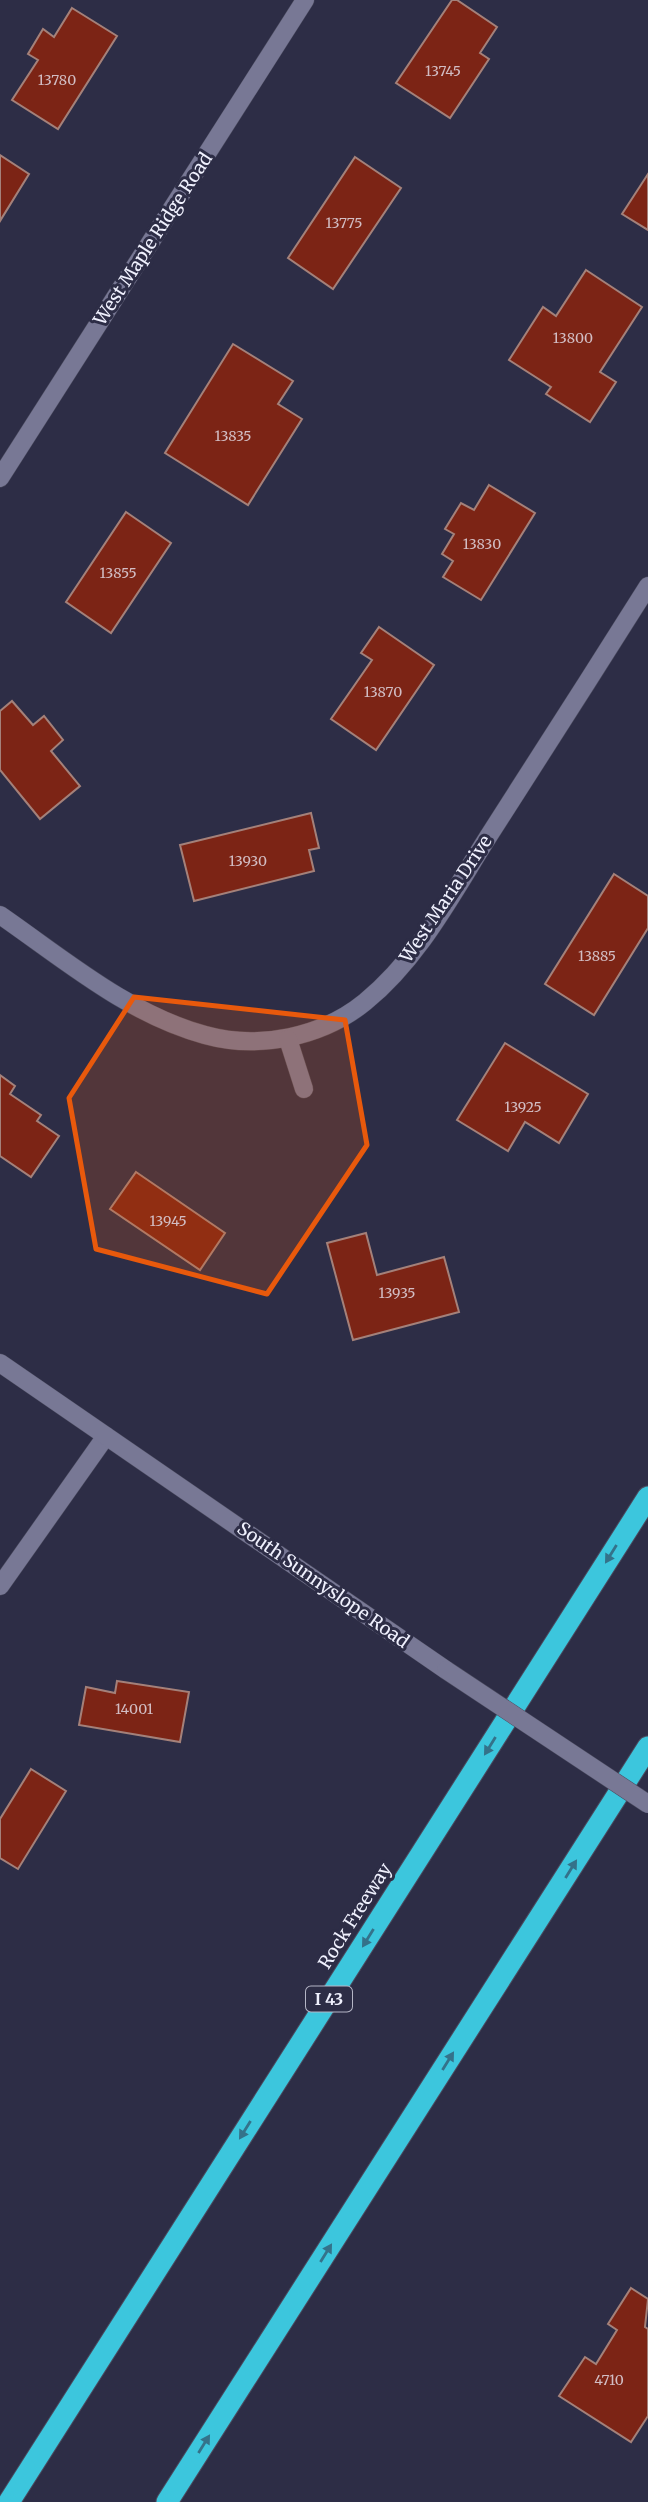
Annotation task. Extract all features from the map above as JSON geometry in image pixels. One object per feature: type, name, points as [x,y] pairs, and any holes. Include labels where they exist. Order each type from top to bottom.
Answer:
[{"type":"highway","name":"Rock Freeway","points":[[9,2502],[648,1497]]},
{"type":"highway","points":[[167,2502],[648,1747]]},
{"type":"street","name":"West Maple Ridge Road","points":[[0,478],[305,0]]},
{"type":"street","name":"West Maria Drive","points":[[0,915],[124,1000],[160,1020],[207,1036],[250,1042],[288,1039],[330,1024],[365,1003],[418,947],[648,586]]},
{"type":"street","points":[[288,1039],[304,1089]]},
{"type":"street","name":"South Sunnyslope Road","points":[[0,1363],[446,1670],[648,1804]]},
{"type":"street","points":[[0,1586],[106,1436]]},
{"type":"highlighted area","points":[[134,997],[345,1020],[367,1145],[267,1294],[96,1249],[69,1098]]},
{"type":"building","points":[[452,0],[457,0],[497,27],[480,53],[489,59],[450,118],[396,83]]},
{"type":"building","points":[[72,8],[117,36],[58,129],[12,100],[38,60],[28,54],[43,29],[54,37]]},
{"type":"building","points":[[0,155],[29,174],[0,221]]},
{"type":"building","points":[[355,157],[401,188],[333,289],[288,258]]},
{"type":"building","points":[[648,174],[648,230],[622,214]]},
{"type":"building","points":[[586,270],[642,307],[600,372],[616,382],[590,422],[546,394],[551,387],[509,360],[543,307],[556,316]]},
{"type":"building","points":[[233,344],[293,381],[278,404],[302,419],[248,505],[165,453]]},
{"type":"building","points":[[489,485],[535,513],[481,600],[443,577],[453,561],[442,554],[454,534],[445,529],[461,503],[474,510]]},
{"type":"building","points":[[126,512],[171,543],[111,633],[66,602]]},
{"type":"building","points":[[379,627],[434,665],[376,750],[331,719],[372,660],[361,653]]},
{"type":"building","points":[[12,701],[33,725],[44,716],[63,740],[51,751],[80,786],[40,819],[0,770],[0,711]]},
{"type":"building","points":[[311,813],[319,848],[309,850],[314,871],[194,901],[180,845]]},
{"type":"building","points":[[614,874],[648,896],[648,928],[594,1015],[545,984]]},
{"type":"building","points":[[505,1043],[588,1094],[559,1143],[525,1122],[508,1151],[457,1120]]},
{"type":"building","points":[[0,1075],[15,1086],[10,1094],[41,1115],[37,1121],[59,1136],[31,1177],[0,1156]]},
{"type":"building","points":[[136,1172],[225,1233],[200,1270],[110,1209]]},
{"type":"building","points":[[366,1233],[377,1275],[444,1257],[459,1312],[353,1340],[327,1243]]},
{"type":"building","points":[[117,1681],[189,1692],[180,1742],[79,1725],[86,1687],[115,1693]]},
{"type":"building","points":[[31,1769],[66,1791],[18,1869],[0,1858],[0,1819]]},
{"type":"building","points":[[631,2288],[648,2299],[645,2327],[648,2329],[648,2416],[631,2442],[559,2396],[585,2357],[596,2364],[617,2330],[608,2324]]}]
